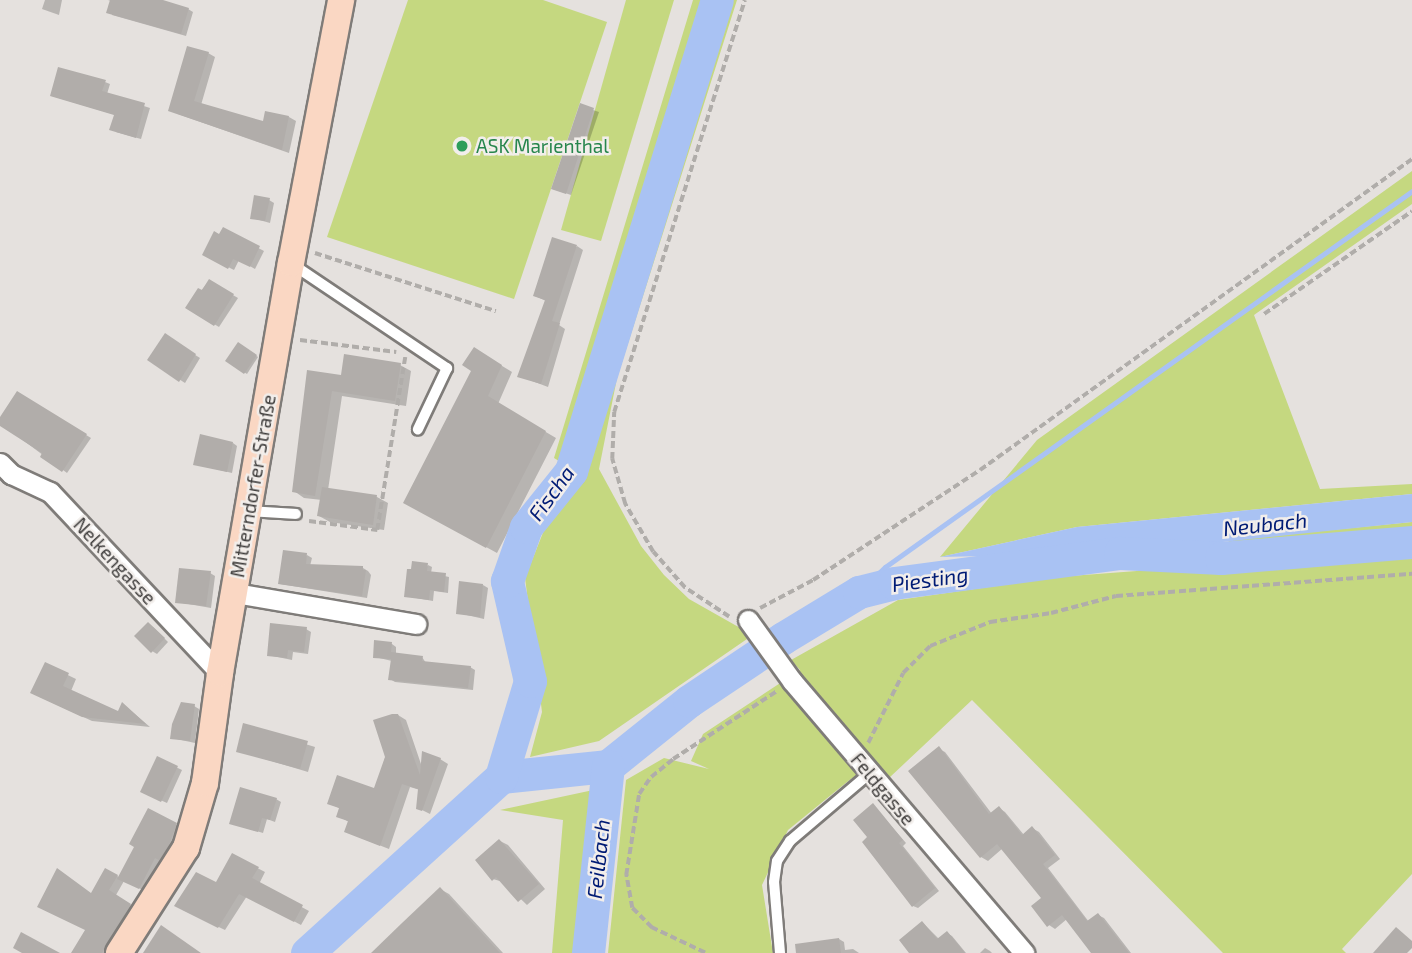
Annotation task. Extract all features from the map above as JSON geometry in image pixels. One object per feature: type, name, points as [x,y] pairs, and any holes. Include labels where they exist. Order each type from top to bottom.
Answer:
[{"type":"street","name":"Mitterndorfer-Straße","points":[[120,953],[187,848],[205,783],[220,673],[292,254],[339,1]]},
{"type":"street","name":"Nelkengasse","points":[[0,463],[11,474],[50,492],[220,673]]},
{"type":"street","points":[[235,593],[416,624]]},
{"type":"street","name":"Feldgasse","points":[[753,627],[788,675],[864,767],[1024,953]]},
{"type":"lane","points":[[292,254],[447,368],[418,429]]},
{"type":"lane","points":[[249,511],[296,514]]},
{"type":"lane","points":[[780,953],[774,882],[777,861],[790,841],[864,767]]},
{"type":"path","points":[[745,0],[614,412],[612,459],[625,504],[653,552],[685,588],[706,604],[753,627],[767,602],[813,580],[980,470],[1412,159]]},
{"type":"path","points":[[1264,314],[1412,211]]},
{"type":"path","points":[[292,254],[496,311]]},
{"type":"path","points":[[278,338],[405,354],[377,530],[299,519],[296,514]]},
{"type":"path","points":[[864,767],[903,673],[930,646],[990,622],[1051,613],[1116,596],[1412,574]]},
{"type":"path","points":[[705,953],[652,928],[632,908],[626,875],[639,794],[651,777],[673,759],[705,741],[788,675]]},
{"type":"green space","name":"ASK Marienthal","points":[[408,0],[543,0],[607,22],[514,299],[327,237]]},
{"type":"green space","points":[[626,0],[674,0],[601,241],[561,230]]},
{"type":"green space","points":[[693,0],[737,0],[617,378],[599,469],[641,546],[664,575],[689,599],[742,629],[747,639],[599,741],[530,757],[542,712],[525,578],[550,515],[582,475],[554,458]]},
{"type":"green space","points":[[1412,171],[1412,204],[1254,315],[1320,489],[1412,484],[1412,494],[1077,527],[940,557],[1037,440]]},
{"type":"green space","points":[[1412,522],[1412,874],[1342,949],[1346,953],[1223,953],[972,700],[889,778],[852,778],[788,830],[762,885],[773,953],[608,953],[626,780],[664,758],[709,769],[691,761],[703,734],[800,670],[791,660],[898,600],[1057,577],[1190,567],[1231,540]]},
{"type":"green space","points":[[598,789],[581,953],[552,953],[563,820],[500,810]]},
{"type":"water","name":"Neubach","points":[[1412,494],[1412,522],[1120,553],[940,557],[1077,527]]},
{"type":"building","points":[[110,0],[163,0],[189,8],[181,34],[106,13]]},
{"type":"building","points":[[187,46],[209,52],[194,101],[263,121],[265,111],[289,116],[282,150],[168,111]]},
{"type":"building","points":[[58,67],[106,80],[102,91],[145,103],[136,138],[109,130],[114,115],[50,96]]},
{"type":"building","points":[[580,103],[594,108],[566,194],[551,189]]},
{"type":"building","points":[[254,195],[270,198],[265,221],[250,219]]},
{"type":"building","points":[[223,227],[260,246],[250,267],[233,259],[228,269],[202,255],[214,231],[219,234]]},
{"type":"building","points":[[552,237],[577,245],[552,321],[560,323],[541,384],[517,377],[545,300],[533,296]]},
{"type":"building","points":[[209,279],[234,294],[214,326],[185,308],[198,288],[202,290]]},
{"type":"building","points":[[165,333],[196,354],[179,382],[147,360]]},
{"type":"building","points":[[238,342],[257,355],[244,374],[225,361]]},
{"type":"building","points":[[474,347],[502,365],[488,396],[546,431],[486,548],[403,503],[471,371],[462,365]]},
{"type":"building","points":[[344,354],[401,363],[395,401],[332,391],[315,496],[292,492],[307,370],[341,375]]},
{"type":"building","points":[[17,391],[87,434],[62,472],[40,457],[42,453],[0,426],[0,417]]},
{"type":"building","points":[[200,434],[233,442],[227,472],[193,465]]},
{"type":"building","points":[[322,487],[377,495],[373,525],[317,516]]},
{"type":"building","points":[[283,550],[307,553],[306,564],[363,566],[363,570],[366,570],[362,596],[278,584]]},
{"type":"building","points":[[412,561],[428,563],[427,571],[446,573],[444,592],[430,590],[429,600],[404,597],[407,569],[411,569]]},
{"type":"building","points":[[179,568],[211,571],[206,606],[175,603]]},
{"type":"building","points":[[459,581],[483,584],[480,617],[456,614]]},
{"type":"building","points":[[148,622],[165,638],[151,653],[134,636]]},
{"type":"building","points":[[270,623],[307,627],[304,652],[288,650],[287,658],[267,656]]},
{"type":"building","points":[[374,640],[392,642],[391,652],[423,656],[422,661],[471,666],[468,688],[388,680],[391,659],[373,658]]},
{"type":"building","points":[[45,662],[69,673],[63,686],[118,711],[122,702],[146,724],[82,717],[30,693]]},
{"type":"building","points":[[181,702],[195,704],[190,741],[170,739],[172,724]]},
{"type":"building","points":[[398,714],[420,775],[422,751],[441,758],[422,811],[416,809],[418,789],[402,784],[380,846],[344,832],[348,821],[336,817],[339,808],[327,804],[337,775],[374,788],[385,757],[373,720]]},
{"type":"building","points":[[243,723],[308,741],[300,769],[236,752]]},
{"type":"building","points":[[939,746],[989,814],[999,806],[1022,835],[1032,826],[1055,855],[1043,864],[1087,921],[1098,913],[1129,953],[1091,953],[1062,915],[1047,927],[1031,906],[1041,898],[997,844],[980,858],[908,771]]},
{"type":"building","points":[[157,756],[178,766],[161,802],[140,792]]},
{"type":"building","points":[[240,787],[277,798],[270,820],[262,818],[258,832],[229,824]]},
{"type":"building","points":[[873,803],[903,840],[899,843],[935,888],[912,907],[862,842],[867,837],[853,820]]},
{"type":"building","points":[[148,808],[177,823],[168,848],[159,860],[155,858],[139,889],[117,879],[134,847],[129,844]]},
{"type":"building","points":[[499,839],[539,884],[518,902],[496,877],[492,881],[475,860]]},
{"type":"building","points":[[232,853],[259,867],[252,878],[303,905],[294,922],[239,894],[218,928],[174,906],[196,872],[216,882]]},
{"type":"building","points":[[57,868],[91,893],[105,868],[118,875],[109,890],[131,904],[102,953],[71,953],[85,930],[37,907]]},
{"type":"building","points":[[440,887],[500,953],[371,953],[402,923]]},
{"type":"building","points":[[922,921],[937,939],[947,931],[965,953],[909,953],[899,940]]},
{"type":"building","points":[[161,925],[201,953],[143,953]]},
{"type":"building","points":[[1396,927],[1412,941],[1412,948],[1407,953],[1373,953]]},
{"type":"building","points":[[21,932],[60,953],[22,953],[13,948]]},
{"type":"building","points":[[839,938],[841,953],[796,953],[795,944]]},
{"type":"waterway","name":"Fischa","points":[[307,953],[501,777],[530,681],[507,581],[526,527],[571,471],[717,0]]},
{"type":"waterway","points":[[859,592],[885,567],[1412,191]]},
{"type":"waterway","name":"Piesting","points":[[501,777],[608,766],[689,701],[783,638],[859,592],[894,583],[1120,553],[1221,558],[1412,542]]},
{"type":"waterway","name":"Feilbach","points":[[588,953],[608,766]]},
{"type":"place","name":"ASK Marienthal","points":[[462,146]]}]
